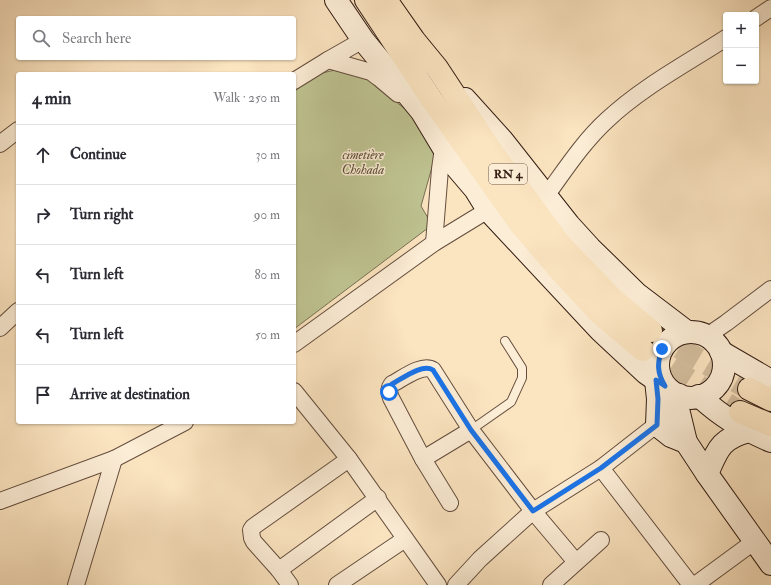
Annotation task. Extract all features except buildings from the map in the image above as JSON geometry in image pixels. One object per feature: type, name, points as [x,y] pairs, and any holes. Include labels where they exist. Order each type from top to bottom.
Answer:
[{"type":"highway","points":[[359,0],[382,5]]},
{"type":"highway","name":"RN 4","points":[[382,5],[437,68],[493,153],[561,245],[613,299],[647,340],[600,313],[561,272],[520,224],[427,106],[382,5]]},
{"type":"highway","points":[[427,106],[475,188]]},
{"type":"highway","points":[[749,389],[771,400]]},
{"type":"highway","points":[[744,422],[771,425]]},
{"type":"main road","points":[[336,0],[363,40],[427,106],[443,148],[452,162],[475,188],[488,210],[601,331],[646,373],[678,394],[727,420],[744,422],[771,441]]},
{"type":"main road","points":[[437,68],[502,140],[569,225],[637,294],[697,334],[716,343],[721,352],[724,363],[720,380],[710,391],[704,395],[678,394],[658,399],[657,425],[671,436],[688,446]]},
{"type":"main road","points":[[697,334],[677,334],[668,340],[658,358],[658,369],[661,379],[678,394],[688,446],[771,564]]},
{"type":"main road","points":[[721,352],[771,381]]},
{"type":"main road","points":[[707,474],[716,452],[723,443],[737,434],[744,422]]},
{"type":"street","points":[[759,16],[771,8]]},
{"type":"street","points":[[296,80],[363,40]]},
{"type":"street","points":[[546,196],[586,142],[607,120],[635,97],[723,40]]},
{"type":"street","points":[[328,60],[371,72],[412,107],[427,106]]},
{"type":"street","points":[[0,144],[16,132]]},
{"type":"street","points":[[434,244],[443,148]]},
{"type":"street","points":[[296,343],[434,244],[488,210]]},
{"type":"street","points":[[697,334],[726,323],[771,289]]},
{"type":"street","points":[[0,328],[16,314]]},
{"type":"street","points":[[450,503],[423,459],[391,398],[389,388],[392,384],[420,369],[430,368],[433,370],[471,430],[533,511],[576,562]]},
{"type":"street","points":[[296,393],[378,498],[438,585]]},
{"type":"street","points":[[456,585],[480,559],[533,511],[601,468],[657,425],[678,394]]},
{"type":"street","points":[[0,501],[114,458],[181,424]]},
{"type":"street","points":[[423,459],[471,430]]},
{"type":"street","points":[[76,585],[114,458]]},
{"type":"street","points":[[290,585],[254,542],[251,530],[253,527],[349,459]]},
{"type":"street","points":[[601,468],[691,585]]},
{"type":"street","points":[[279,570],[378,498]]},
{"type":"street","points":[[337,585],[406,539]]},
{"type":"street","points":[[551,585],[601,540]]},
{"type":"street","points":[[695,585],[755,542]]},
{"type":"lane","points":[[471,430],[511,402],[522,378],[522,368],[505,341]]},
{"type":"green space","name":"cimetière Chohada","points":[[339,69],[369,76],[395,101],[418,119],[436,153],[421,206],[432,225],[296,327],[296,90],[314,75]]},
{"type":"tunnel","points":[[651,331],[749,389]]},
{"type":"tunnel","points":[[643,350],[740,412]]},
{"type":"route","points":[[389,392],[389,388],[392,384],[420,369],[430,368],[433,370],[471,430],[533,511],[601,468],[657,425],[658,399],[656,380],[665,386],[658,369],[658,358],[662,349]]}]
